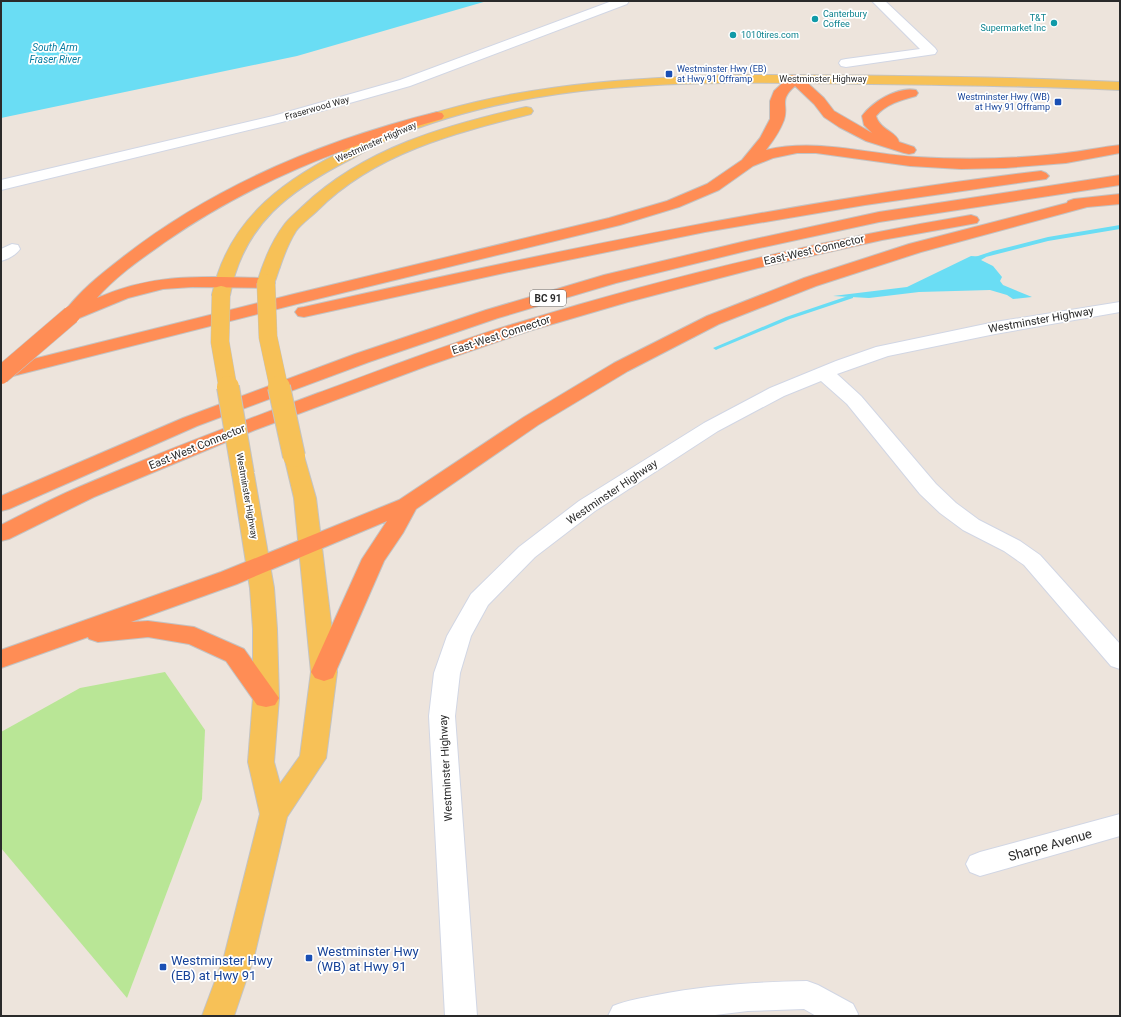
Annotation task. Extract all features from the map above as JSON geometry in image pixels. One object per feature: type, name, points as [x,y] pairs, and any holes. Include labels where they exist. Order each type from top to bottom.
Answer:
[{"type":"highway","points":[[748,163],[767,139],[777,119],[776,101],[781,91],[795,79],[810,92],[829,114],[844,124],[871,138],[903,149],[959,160],[1005,163]]},
{"type":"highway","points":[[903,149],[872,125],[869,116],[875,108],[890,98],[911,93]]},
{"type":"highway","points":[[1,374],[71,315],[103,281],[141,252],[197,213],[224,198],[298,162],[340,145],[394,126],[437,116]]},
{"type":"highway","points":[[1,374],[301,297],[614,222],[673,204],[713,187],[748,163],[769,154],[797,149],[816,149],[910,161],[961,164],[1005,163],[1066,158],[1120,149]]},
{"type":"highway","points":[[1,384],[181,339],[406,289],[678,233],[848,202],[966,185],[1120,167]]},
{"type":"highway","name":"East-West Connector","points":[[1,504],[190,422],[362,358],[492,314],[610,279],[746,246],[879,217],[990,198],[1120,180]]},
{"type":"highway","name":"East-West Connector","points":[[1,534],[86,492],[248,426],[420,362],[522,327],[622,298],[749,265],[882,235],[1021,211],[1120,198]]},
{"type":"highway","points":[[1,659],[229,578],[407,505],[531,421],[621,368],[713,320],[810,282],[914,248],[1089,202]]},
{"type":"highway","points":[[71,315],[113,297],[149,286],[198,282],[222,289],[266,283]]},
{"type":"highway","points":[[324,672],[373,559],[392,532],[407,505]]},
{"type":"highway","points":[[71,634],[148,629],[194,636],[235,655],[266,698]]},
{"type":"main road","name":"Westminster Highway","points":[[274,814],[261,762],[266,698],[265,629],[258,565],[244,474],[220,342],[222,289],[233,258],[249,228],[274,202],[304,179],[340,157],[381,138],[437,116],[464,108],[571,89],[624,83],[675,80],[795,79],[1047,82],[1120,86]]},
{"type":"main road","name":"Westminster Highway","points":[[218,1016],[239,957],[274,814],[313,758],[324,672],[305,498],[294,456],[268,337],[266,283],[274,257],[287,232],[315,201],[364,166],[445,133],[498,117],[528,110],[568,102],[607,97],[676,92],[781,91],[1120,98]]},
{"type":"street","name":"Fraserwood Way","points":[[1,184],[277,119],[405,83],[623,1]]},
{"type":"street","points":[[846,63],[930,51],[878,1]]},
{"type":"street","name":"Westminster Highway","points":[[461,1016],[442,716],[447,673],[459,636],[479,600],[528,552],[588,506],[711,427],[777,392],[883,351],[935,340],[1120,307]]},
{"type":"street","points":[[824,373],[854,400],[928,489],[948,508],[971,525],[1012,546],[1032,560],[1120,660]]},
{"type":"street","name":"Sharpe Avenue","points":[[980,864],[1120,825]]},
{"type":"street","points":[[624,1016],[686,1004],[748,997],[807,995],[842,1014]]},
{"type":"green space","points":[[165,672],[205,730],[202,799],[127,998],[1,848],[1,732],[80,688]]},
{"type":"water","name":"South Arm Fraser River","points":[[1,1],[487,1],[297,56],[1,118]]},
{"type":"water","points":[[971,256],[986,257],[981,260],[993,266],[1002,277],[1000,281],[1003,285],[1032,297],[1013,299],[1007,295],[990,290],[919,292],[869,298],[833,296],[907,287]]},
{"type":"waterway","points":[[978,257],[1048,239],[1120,227]]},
{"type":"waterway","points":[[716,348],[788,318],[851,297]]},
{"type":"place","name":"Canterbury Coffee","points":[[815,19]]},
{"type":"place","name":"T&T Supermarket Inc","points":[[1054,23]]},
{"type":"place","name":"1010tires.com","points":[[733,35]]},
{"type":"place","name":"Westminster Hwy (EB) at Hwy 91 Offramp","points":[[669,74]]},
{"type":"place","name":"Westminster Hwy (WB) at Hwy 91 Offramp","points":[[1058,102]]},
{"type":"place","name":"Westminster Hwy (WB) at Hwy 91","points":[[309,958]]},
{"type":"place","name":"Westminster Hwy (EB) at Hwy 91","points":[[163,967]]}]
